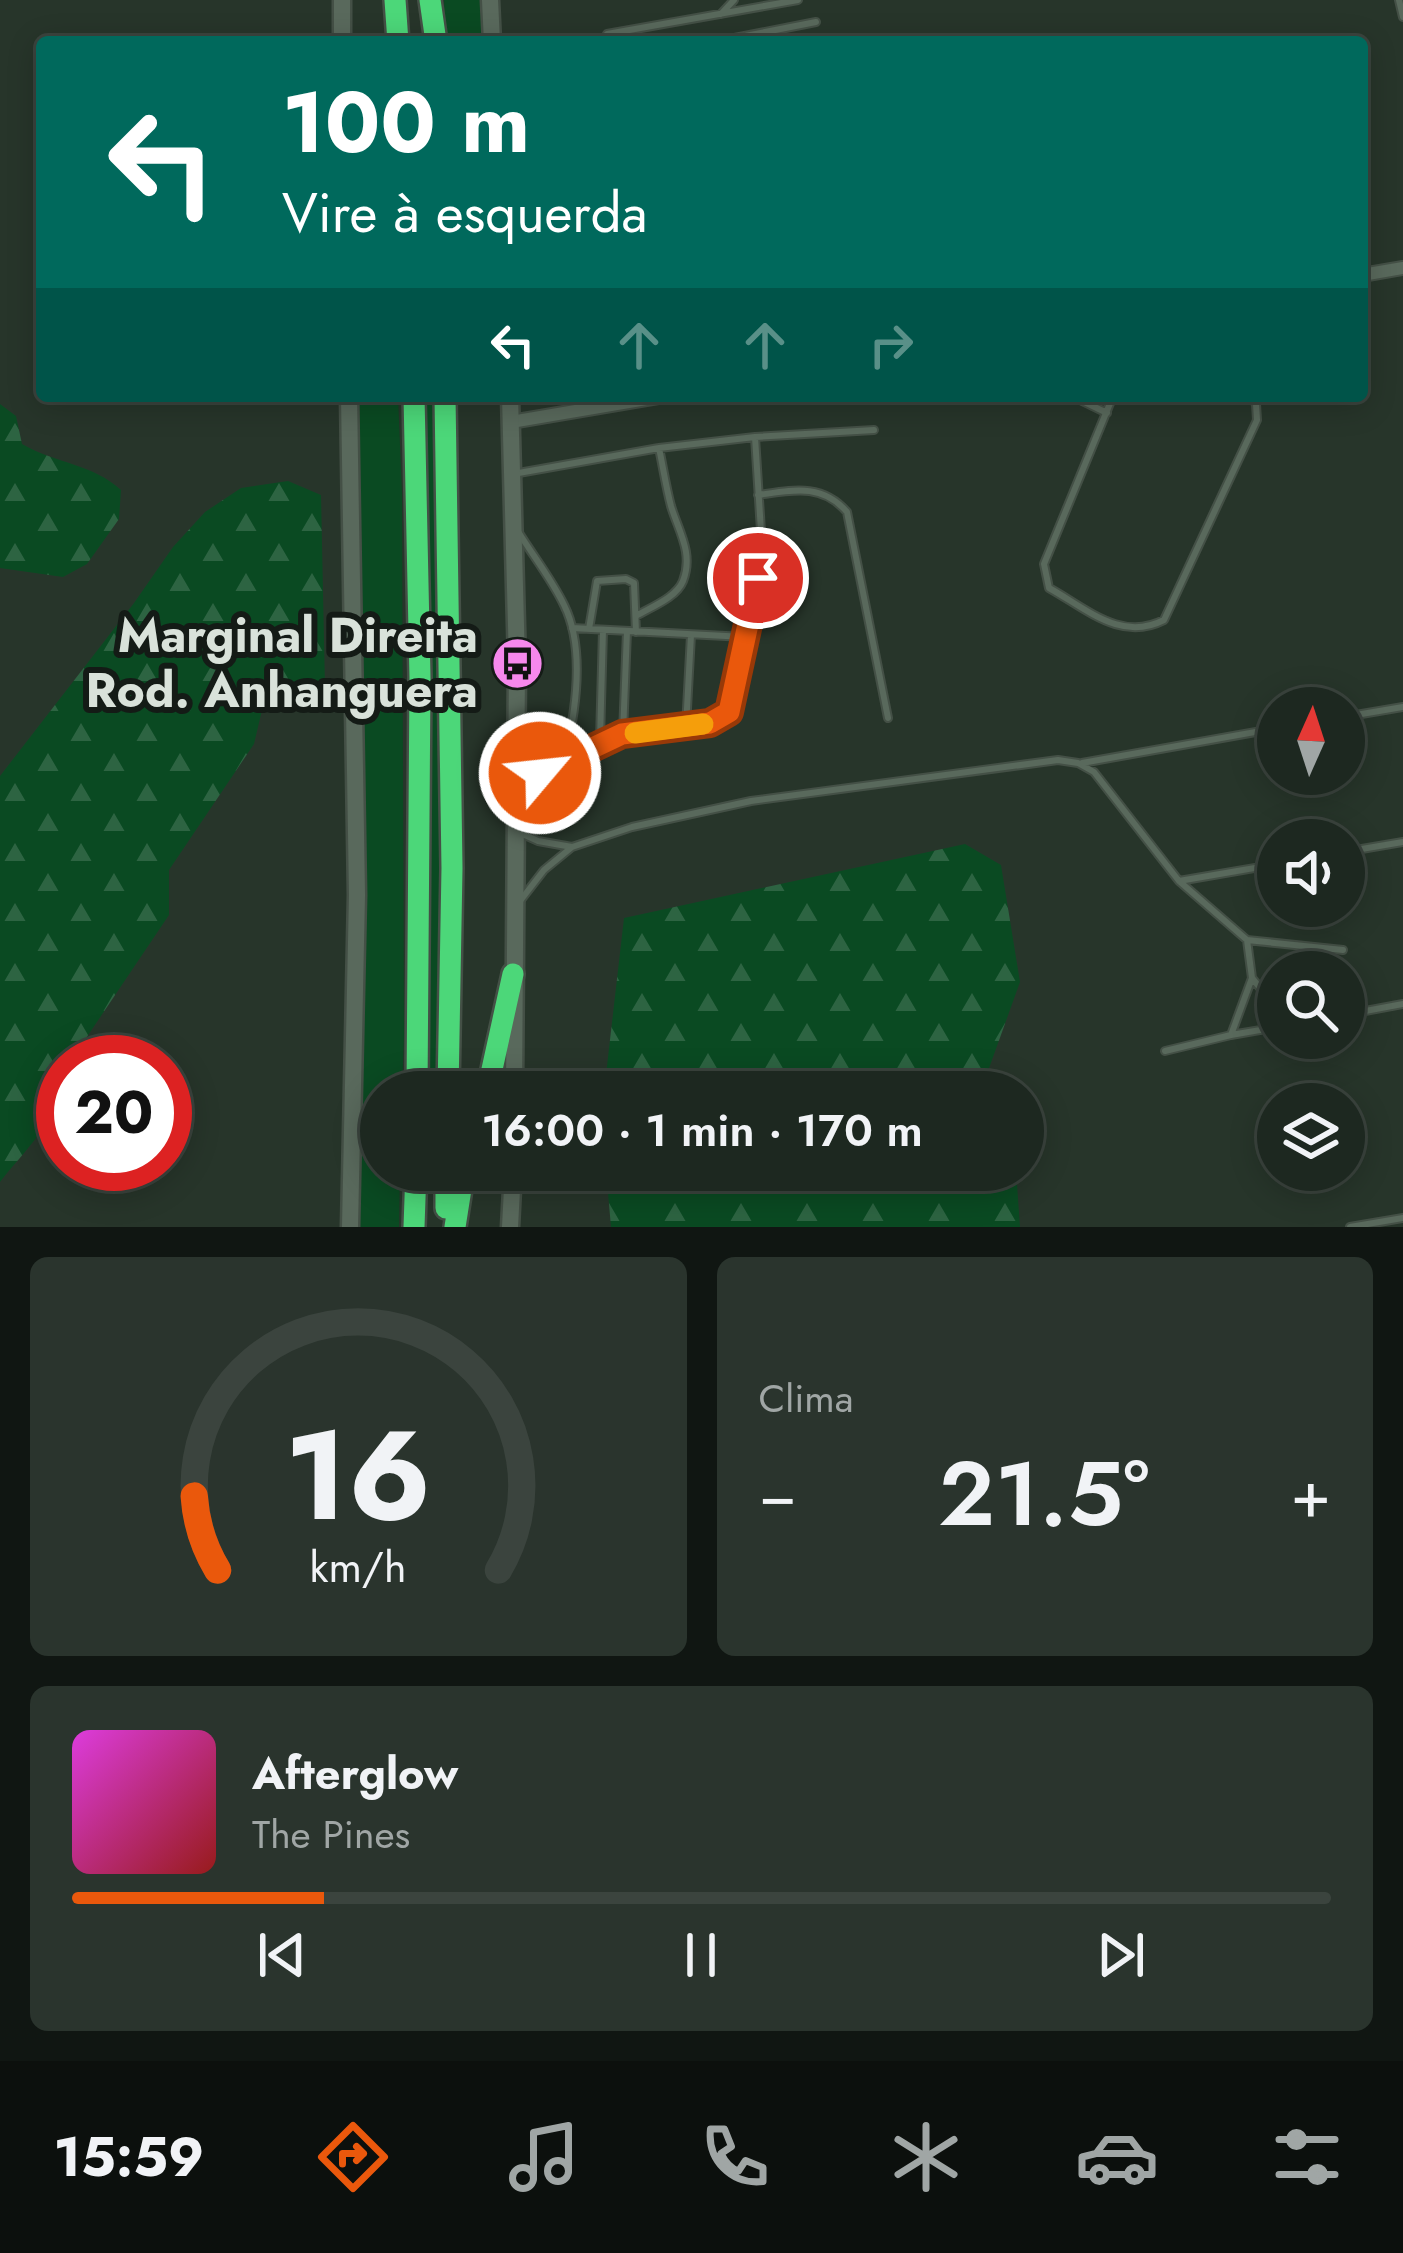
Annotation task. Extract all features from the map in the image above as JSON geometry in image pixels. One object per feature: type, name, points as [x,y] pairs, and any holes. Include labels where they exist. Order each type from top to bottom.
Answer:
[{"type":"highway","points":[[395,0],[398,36]]},
{"type":"highway","points":[[430,0],[433,36]]},
{"type":"highway","points":[[414,402],[420,678],[417,1071]]},
{"type":"highway","points":[[445,402],[452,868],[448,1071]]},
{"type":"highway","points":[[492,1071],[513,974]]},
{"type":"highway","points":[[414,1227],[415,1191]]},
{"type":"highway","points":[[447,1191],[450,1227]]},
{"type":"highway","points":[[450,1227],[459,1191]]},
{"type":"street","points":[[342,0],[342,36]]},
{"type":"street","points":[[490,0],[492,36]]},
{"type":"street","points":[[1368,274],[1403,268]]},
{"type":"street","points":[[349,402],[357,895],[350,1227]]},
{"type":"street","points":[[510,402],[516,785],[514,1071]]},
{"type":"street","points":[[511,422],[628,402]]},
{"type":"street","points":[[510,1227],[512,1191]]},
{"type":"lane","points":[[721,14],[734,0]]},
{"type":"lane","points":[[607,34],[798,0]]},
{"type":"lane","points":[[1399,0],[1403,17]]},
{"type":"lane","points":[[745,36],[816,22]]},
{"type":"lane","points":[[568,402],[568,412]]},
{"type":"lane","points":[[1085,402],[1107,412]]},
{"type":"lane","points":[[1111,402],[1044,564],[1049,588],[1123,629],[1146,629],[1164,620],[1257,420],[1254,402]]},
{"type":"lane","points":[[513,474],[658,448],[874,430]]},
{"type":"lane","points":[[516,785],[622,734],[710,723],[729,712],[758,578],[755,437]]},
{"type":"lane","points":[[636,616],[672,595],[682,582],[683,530],[672,511],[658,448]]},
{"type":"lane","points":[[758,494],[803,489],[823,492],[847,512],[888,718]]},
{"type":"lane","points":[[514,525],[565,607],[572,628],[572,726],[563,761]]},
{"type":"lane","points":[[589,629],[597,581],[634,583],[636,616],[622,734]]},
{"type":"lane","points":[[572,628],[745,637]]},
{"type":"lane","points":[[599,742],[603,630]]},
{"type":"lane","points":[[686,727],[691,634]]},
{"type":"lane","points":[[1365,713],[1403,707]]},
{"type":"lane","points":[[514,909],[544,870],[572,847],[632,827],[751,801],[1058,760],[1078,763],[1257,732]]},
{"type":"lane","points":[[1078,763],[1094,772],[1179,881],[1246,940],[1343,950]]},
{"type":"lane","points":[[516,831],[572,847]]},
{"type":"lane","points":[[1365,848],[1403,842]]},
{"type":"lane","points":[[1179,881],[1257,868]]},
{"type":"lane","points":[[1232,1035],[1252,978],[1246,940]]},
{"type":"lane","points":[[1252,978],[1257,984]]},
{"type":"lane","points":[[1365,1011],[1403,1004]]},
{"type":"lane","points":[[1165,1051],[1257,1031]]},
{"type":"lane","points":[[1350,1227],[1403,1218]]},
{"type":"green space","points":[[444,0],[484,0],[486,36],[446,36]]},
{"type":"green space","points":[[359,402],[398,402],[403,1071],[360,1071],[360,1191],[400,1191],[399,1227],[357,1227],[364,718]]},
{"type":"green space","points":[[424,402],[438,402],[445,802],[440,1071],[428,1071],[430,672]]},
{"type":"green space","points":[[0,404],[16,416],[22,444],[99,475],[121,490],[119,519],[87,564],[63,577],[0,568]]},
{"type":"green space","points":[[288,481],[321,495],[325,687],[266,693],[254,744],[169,870],[169,915],[88,1035],[36,1035],[36,1137],[0,1182],[0,776],[173,547],[205,512],[241,488]]},
{"type":"green space","points":[[965,844],[1001,865],[1020,982],[988,1071],[606,1071],[624,918]]},
{"type":"green space","points":[[608,1191],[1017,1191],[1020,1227],[611,1227]]},
{"type":"slow traffic","points":[[635,733],[703,724]]},
{"type":"place","name":"Marginal Direita Rod. Anhanguera","points":[[517,663]]},
{"type":"route","points":[[540,773],[622,734],[710,723],[729,712],[758,578]]}]
